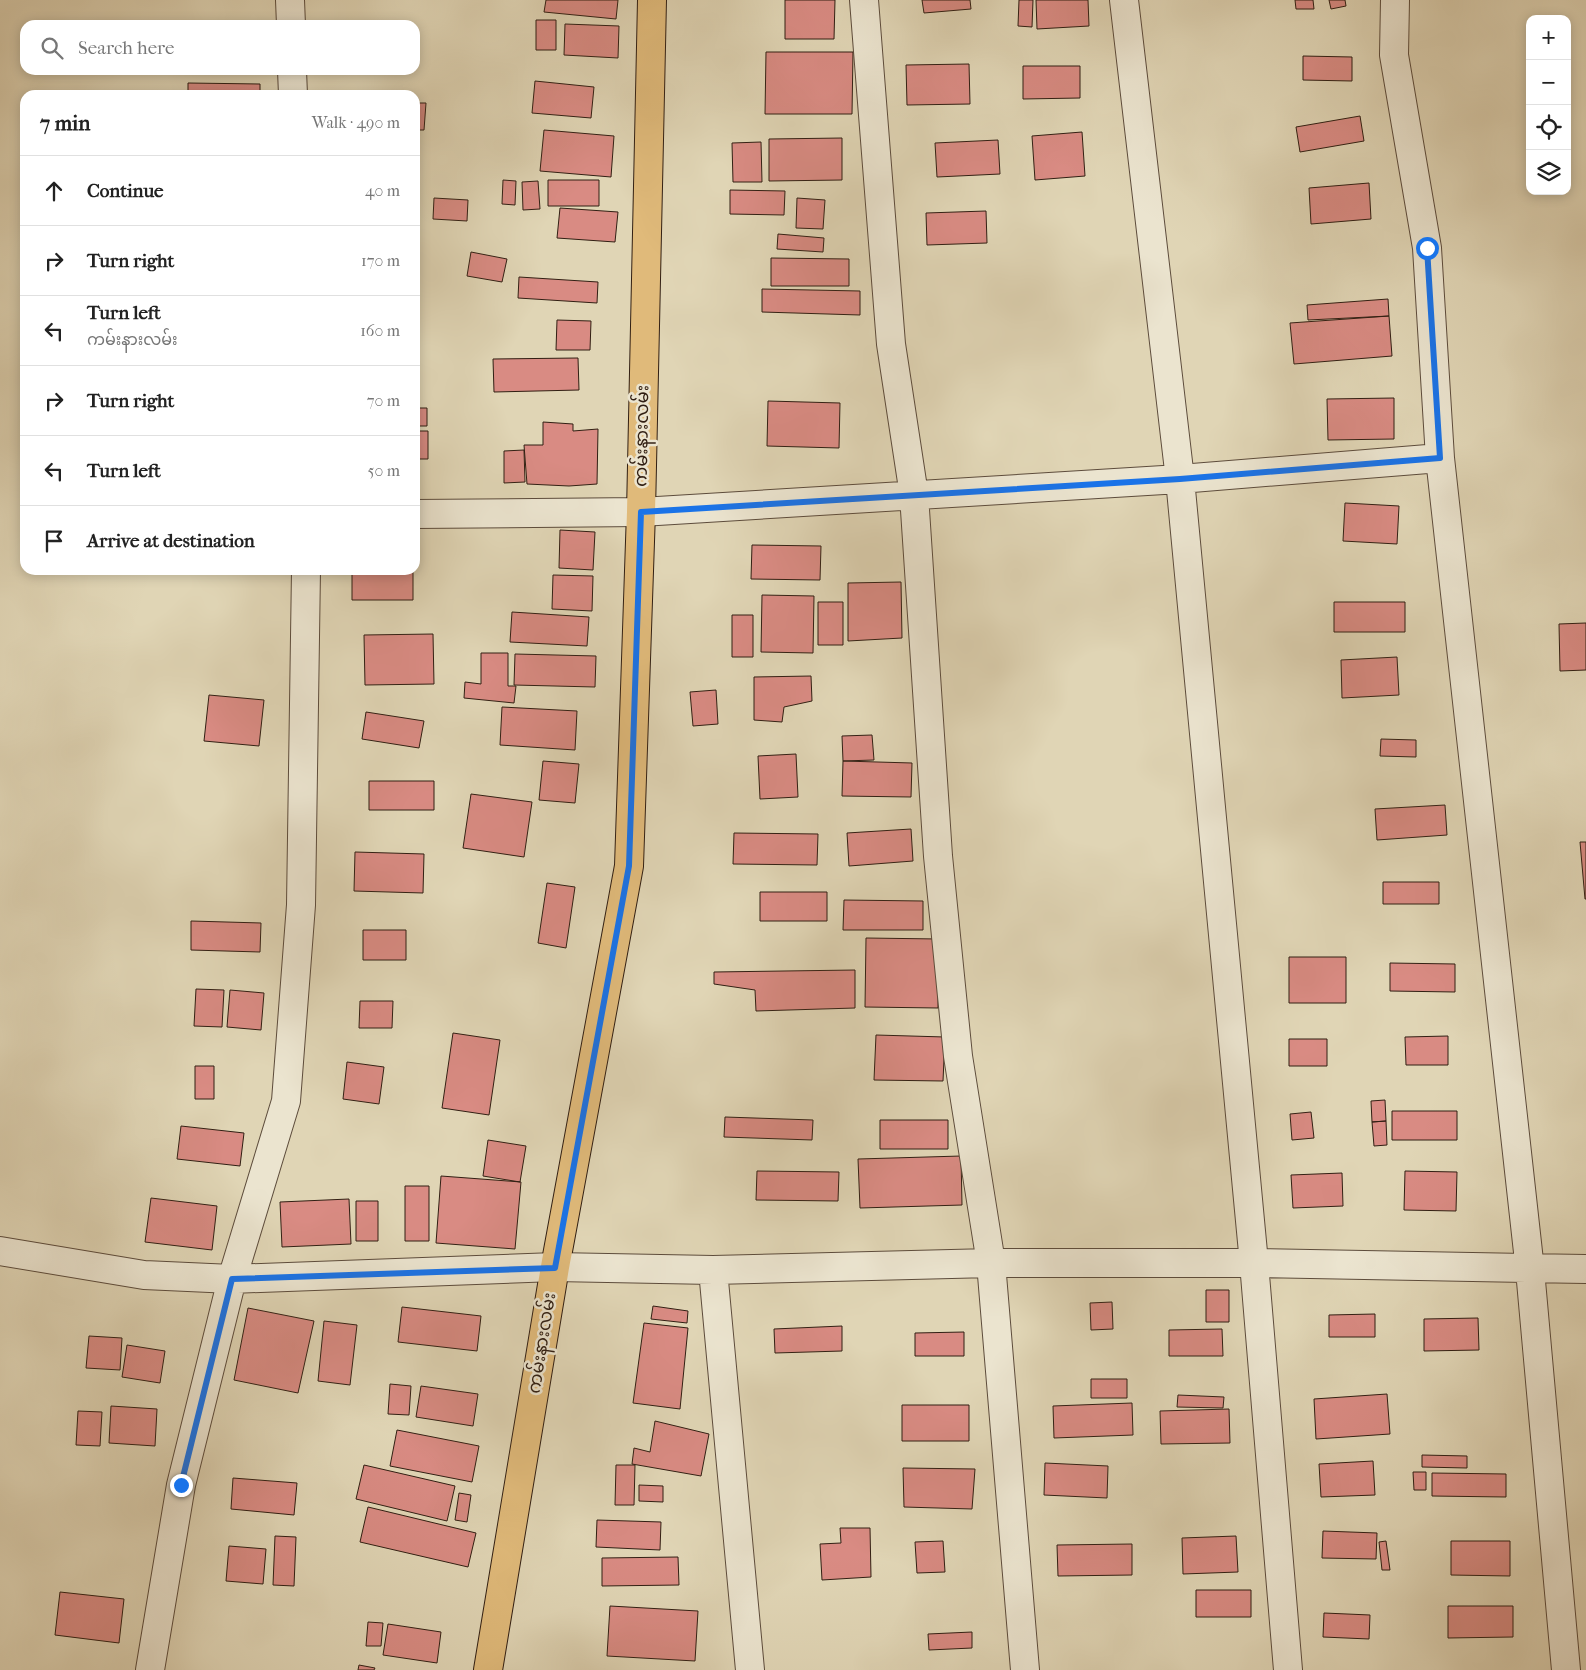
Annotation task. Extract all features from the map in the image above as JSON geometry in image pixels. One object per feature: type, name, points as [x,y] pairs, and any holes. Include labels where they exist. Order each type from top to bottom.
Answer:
[{"type":"main road","name":"ကမ်းနားလမ်း","points":[[488,1670],[555,1268],[629,866],[641,512],[652,0]]},
{"type":"street","points":[[290,0],[291,20]]},
{"type":"street","points":[[864,0],[890,344],[914,495],[938,856],[958,1056],[991,1263],[1025,1670]]},
{"type":"street","points":[[1124,0],[1180,479],[1254,1263],[1288,1670]]},
{"type":"street","points":[[1395,0],[1394,56],[1427,248],[1440,458],[1530,1270],[1566,1670]]},
{"type":"street","points":[[292,75],[293,90]]},
{"type":"street","points":[[420,514],[641,512],[1180,479],[1440,458]]},
{"type":"street","points":[[150,1670],[181,1485],[232,1279],[286,1100],[302,905],[306,575]]},
{"type":"street","points":[[0,1251],[144,1275],[232,1279],[555,1268],[713,1270],[991,1263],[1254,1263],[1586,1270]]},
{"type":"street","points":[[713,1270],[750,1670]]},
{"type":"building","points":[[546,0],[618,0],[616,19],[544,12]]},
{"type":"building","points":[[785,0],[835,0],[834,39],[785,39]]},
{"type":"building","points":[[922,0],[970,0],[971,9],[924,13]]},
{"type":"building","points":[[1019,0],[1033,0],[1032,27],[1018,26]]},
{"type":"building","points":[[1036,0],[1088,0],[1089,26],[1037,29]]},
{"type":"building","points":[[1295,0],[1313,0],[1314,9],[1296,9]]},
{"type":"building","points":[[1329,0],[1345,0],[1346,6],[1331,9]]},
{"type":"building","points":[[536,20],[556,20],[556,50],[536,50]]},
{"type":"building","points":[[565,24],[619,26],[618,58],[564,55]]},
{"type":"building","points":[[766,52],[853,52],[852,114],[765,114]]},
{"type":"building","points":[[1303,56],[1352,57],[1352,81],[1303,80]]},
{"type":"building","points":[[969,64],[970,104],[907,105],[906,65]]},
{"type":"building","points":[[1023,66],[1080,66],[1080,98],[1023,99]]},
{"type":"building","points":[[535,81],[594,87],[591,118],[532,113]]},
{"type":"building","points":[[188,83],[260,84],[260,90],[188,90]]},
{"type":"building","points":[[420,103],[426,103],[424,130],[420,130]]},
{"type":"building","points":[[1360,116],[1364,141],[1300,152],[1296,127]]},
{"type":"building","points":[[544,130],[614,136],[611,177],[540,171]]},
{"type":"building","points":[[1082,132],[1085,176],[1035,180],[1032,136]]},
{"type":"building","points":[[842,138],[842,180],[769,181],[769,139]]},
{"type":"building","points":[[998,140],[1000,174],[937,177],[935,143]]},
{"type":"building","points":[[761,142],[762,182],[733,182],[732,143]]},
{"type":"building","points":[[503,180],[516,181],[515,205],[502,204]]},
{"type":"building","points":[[548,180],[599,180],[599,206],[548,206]]},
{"type":"building","points":[[538,181],[540,209],[523,210],[522,182]]},
{"type":"building","points":[[1369,183],[1371,219],[1311,224],[1309,188]]},
{"type":"building","points":[[730,190],[785,191],[784,215],[730,214]]},
{"type":"building","points":[[434,198],[468,200],[467,221],[433,219]]},
{"type":"building","points":[[797,198],[825,200],[823,229],[796,228]]},
{"type":"building","points":[[560,208],[618,212],[615,242],[557,238]]},
{"type":"building","points":[[986,211],[987,243],[927,245],[926,213]]},
{"type":"building","points":[[778,234],[824,238],[823,252],[777,249]]},
{"type":"building","points":[[471,252],[507,259],[502,282],[467,276]]},
{"type":"building","points":[[771,258],[849,259],[849,286],[771,286]]},
{"type":"building","points":[[519,277],[598,282],[597,303],[518,298]]},
{"type":"building","points":[[762,289],[860,291],[860,315],[762,312]]},
{"type":"building","points":[[1388,299],[1389,316],[1308,320],[1307,305]]},
{"type":"building","points":[[1389,316],[1392,356],[1294,364],[1290,323]]},
{"type":"building","points":[[557,320],[591,321],[590,350],[556,350]]},
{"type":"building","points":[[578,358],[579,390],[494,392],[493,359]]},
{"type":"building","points":[[1394,398],[1394,439],[1328,440],[1327,399]]},
{"type":"building","points":[[768,401],[840,403],[839,448],[767,446]]},
{"type":"building","points":[[420,408],[427,408],[427,426],[420,426]]},
{"type":"building","points":[[543,422],[573,424],[573,431],[598,429],[597,484],[569,486],[527,484],[524,445],[543,445]]},
{"type":"building","points":[[420,431],[428,431],[428,459],[420,459]]},
{"type":"building","points":[[524,450],[525,482],[504,483],[504,451]]},
{"type":"building","points":[[1345,503],[1399,506],[1397,544],[1343,541]]},
{"type":"building","points":[[560,530],[595,532],[593,570],[559,568]]},
{"type":"building","points":[[752,545],[821,546],[820,580],[751,579]]},
{"type":"building","points":[[352,575],[413,575],[413,600],[352,600]]},
{"type":"building","points":[[553,575],[593,576],[592,611],[552,609]]},
{"type":"building","points":[[901,582],[902,638],[848,641],[848,583]]},
{"type":"building","points":[[762,595],[814,596],[813,653],[761,652]]},
{"type":"building","points":[[818,602],[843,602],[843,645],[818,645]]},
{"type":"building","points":[[1334,602],[1405,602],[1405,632],[1334,632]]},
{"type":"building","points":[[512,612],[589,617],[587,646],[510,642]]},
{"type":"building","points":[[732,615],[753,615],[753,657],[732,657]]},
{"type":"building","points":[[1586,623],[1586,670],[1560,671],[1559,624]]},
{"type":"building","points":[[433,634],[434,684],[365,685],[364,635]]},
{"type":"building","points":[[481,653],[508,653],[508,686],[516,686],[514,703],[464,698],[465,682],[481,684]]},
{"type":"building","points":[[515,654],[596,656],[595,687],[514,685]]},
{"type":"building","points":[[1397,657],[1399,695],[1342,698],[1341,660]]},
{"type":"building","points":[[811,676],[812,701],[784,707],[782,722],[754,720],[754,677]]},
{"type":"building","points":[[716,690],[718,724],[693,726],[690,692]]},
{"type":"building","points":[[209,695],[264,700],[259,746],[204,741]]},
{"type":"building","points":[[502,707],[577,711],[575,750],[500,745]]},
{"type":"building","points":[[366,712],[424,721],[419,748],[362,739]]},
{"type":"building","points":[[872,735],[874,760],[843,761],[842,736]]},
{"type":"building","points":[[1381,739],[1416,740],[1416,757],[1380,756]]},
{"type":"building","points":[[796,754],[798,797],[760,799],[758,756]]},
{"type":"building","points":[[543,761],[579,764],[575,803],[539,800]]},
{"type":"building","points":[[843,761],[912,763],[911,797],[842,796]]},
{"type":"building","points":[[369,781],[434,781],[434,810],[369,810]]},
{"type":"building","points":[[471,794],[532,802],[524,857],[463,848]]},
{"type":"building","points":[[1445,805],[1447,835],[1377,840],[1375,809]]},
{"type":"building","points":[[911,829],[913,861],[849,866],[847,833]]},
{"type":"building","points":[[734,833],[818,834],[817,865],[733,864]]},
{"type":"building","points":[[1580,842],[1586,842],[1586,899],[1585,899]]},
{"type":"building","points":[[355,852],[424,854],[423,893],[354,891]]},
{"type":"building","points":[[1383,882],[1439,882],[1439,904],[1383,904]]},
{"type":"building","points":[[547,883],[575,887],[566,948],[538,943]]},
{"type":"building","points":[[760,892],[827,892],[827,921],[760,921]]},
{"type":"building","points":[[844,900],[923,901],[923,930],[843,930]]},
{"type":"building","points":[[191,921],[261,923],[260,952],[191,950]]},
{"type":"building","points":[[363,930],[406,930],[406,960],[363,960]]},
{"type":"building","points":[[866,938],[939,939],[938,1008],[865,1007]]},
{"type":"building","points":[[1289,957],[1346,957],[1346,1003],[1289,1003]]},
{"type":"building","points":[[1390,963],[1455,964],[1455,992],[1390,991]]},
{"type":"building","points":[[855,970],[855,1008],[756,1011],[755,990],[714,984],[714,972]]},
{"type":"building","points":[[196,989],[224,990],[222,1027],[194,1026]]},
{"type":"building","points":[[230,990],[264,993],[261,1030],[227,1027]]},
{"type":"building","points":[[360,1001],[393,1001],[392,1028],[359,1028]]},
{"type":"building","points":[[453,1033],[500,1040],[489,1115],[442,1108]]},
{"type":"building","points":[[876,1035],[945,1037],[943,1081],[874,1080]]},
{"type":"building","points":[[1448,1036],[1448,1065],[1406,1065],[1405,1037]]},
{"type":"building","points":[[1289,1039],[1327,1039],[1327,1066],[1289,1066]]},
{"type":"building","points":[[347,1062],[384,1067],[379,1104],[343,1099]]},
{"type":"building","points":[[195,1066],[214,1066],[214,1099],[195,1099]]},
{"type":"building","points":[[1385,1100],[1386,1121],[1372,1122],[1371,1101]]},
{"type":"building","points":[[1392,1111],[1457,1111],[1457,1140],[1392,1140]]},
{"type":"building","points":[[1311,1112],[1314,1138],[1292,1140],[1290,1114]]},
{"type":"building","points":[[725,1117],[813,1120],[812,1140],[724,1137]]},
{"type":"building","points":[[880,1120],[948,1120],[948,1149],[880,1149]]},
{"type":"building","points":[[1386,1121],[1387,1145],[1374,1146],[1372,1122]]},
{"type":"building","points":[[181,1126],[244,1133],[240,1166],[177,1159]]},
{"type":"building","points":[[488,1140],[526,1146],[520,1182],[483,1176]]},
{"type":"building","points":[[961,1156],[962,1205],[860,1208],[858,1159]]},
{"type":"building","points":[[757,1171],[839,1172],[838,1201],[756,1200]]},
{"type":"building","points":[[1405,1171],[1457,1172],[1456,1211],[1404,1210]]},
{"type":"building","points":[[1342,1173],[1343,1206],[1293,1208],[1291,1175]]},
{"type":"building","points":[[441,1176],[521,1182],[515,1249],[436,1243]]},
{"type":"building","points":[[405,1186],[429,1186],[429,1241],[405,1241]]},
{"type":"building","points":[[151,1198],[217,1206],[212,1250],[145,1242]]},
{"type":"building","points":[[349,1199],[351,1244],[282,1247],[280,1202]]},
{"type":"building","points":[[356,1201],[378,1201],[378,1241],[356,1241]]},
{"type":"building","points":[[1206,1290],[1229,1290],[1229,1322],[1206,1322]]},
{"type":"building","points":[[1112,1302],[1113,1329],[1091,1330],[1090,1303]]},
{"type":"building","points":[[653,1306],[688,1311],[687,1323],[651,1319]]},
{"type":"building","points":[[402,1307],[481,1316],[477,1351],[398,1342]]},
{"type":"building","points":[[248,1308],[314,1321],[298,1393],[234,1380]]},
{"type":"building","points":[[1375,1314],[1375,1337],[1329,1337],[1329,1315]]},
{"type":"building","points":[[1478,1318],[1479,1350],[1424,1351],[1424,1319]]},
{"type":"building","points":[[324,1321],[357,1325],[350,1385],[318,1381]]},
{"type":"building","points":[[644,1323],[688,1328],[680,1409],[633,1403]]},
{"type":"building","points":[[842,1326],[842,1351],[775,1353],[774,1329]]},
{"type":"building","points":[[1222,1329],[1223,1356],[1169,1356],[1169,1330]]},
{"type":"building","points":[[964,1332],[964,1356],[915,1356],[915,1333]]},
{"type":"building","points":[[89,1336],[122,1338],[120,1370],[86,1368]]},
{"type":"building","points":[[127,1345],[165,1351],[160,1383],[122,1377]]},
{"type":"building","points":[[1091,1379],[1127,1379],[1127,1398],[1091,1398]]},
{"type":"building","points":[[390,1384],[411,1386],[409,1415],[388,1414]]},
{"type":"building","points":[[421,1386],[478,1394],[473,1426],[416,1417]]},
{"type":"building","points":[[1387,1394],[1390,1434],[1316,1439],[1314,1399]]},
{"type":"building","points":[[1178,1395],[1224,1397],[1223,1408],[1177,1407]]},
{"type":"building","points":[[1132,1403],[1133,1435],[1054,1438],[1053,1406]]},
{"type":"building","points":[[902,1405],[969,1405],[969,1441],[902,1441]]},
{"type":"building","points":[[111,1406],[157,1409],[155,1446],[109,1443]]},
{"type":"building","points":[[1229,1409],[1230,1443],[1161,1444],[1160,1411]]},
{"type":"building","points":[[78,1411],[102,1412],[100,1446],[76,1445]]},
{"type":"building","points":[[655,1421],[709,1434],[701,1476],[632,1464],[634,1448],[650,1452]]},
{"type":"building","points":[[397,1430],[479,1446],[472,1482],[390,1466]]},
{"type":"building","points":[[1422,1455],[1467,1456],[1467,1468],[1422,1467]]},
{"type":"building","points":[[1373,1461],[1375,1495],[1321,1497],[1319,1464]]},
{"type":"building","points":[[1045,1463],[1108,1466],[1107,1498],[1044,1495]]},
{"type":"building","points":[[364,1465],[455,1486],[447,1521],[356,1499]]},
{"type":"building","points":[[616,1465],[635,1465],[634,1505],[615,1505]]},
{"type":"building","points":[[903,1468],[975,1469],[972,1509],[904,1507]]},
{"type":"building","points":[[1413,1472],[1426,1472],[1426,1490],[1414,1490]]},
{"type":"building","points":[[1432,1473],[1506,1474],[1506,1497],[1432,1496]]},
{"type":"building","points":[[233,1478],[297,1483],[294,1515],[231,1509]]},
{"type":"building","points":[[639,1485],[663,1486],[663,1502],[639,1501]]},
{"type":"building","points":[[459,1493],[471,1495],[467,1522],[455,1520]]},
{"type":"building","points":[[368,1507],[476,1533],[468,1567],[360,1542]]},
{"type":"building","points":[[597,1520],[661,1522],[660,1550],[596,1547]]},
{"type":"building","points":[[840,1528],[870,1528],[871,1577],[822,1580],[820,1544],[841,1543]]},
{"type":"building","points":[[1323,1531],[1377,1533],[1376,1559],[1322,1558]]},
{"type":"building","points":[[275,1536],[296,1537],[294,1586],[273,1585]]},
{"type":"building","points":[[1236,1536],[1238,1572],[1183,1574],[1182,1538]]},
{"type":"building","points":[[943,1541],[945,1572],[917,1573],[915,1542]]},
{"type":"building","points":[[1386,1541],[1390,1570],[1382,1570],[1379,1542]]},
{"type":"building","points":[[1451,1541],[1510,1541],[1510,1576],[1451,1575]]},
{"type":"building","points":[[1132,1544],[1132,1575],[1058,1576],[1057,1545]]},
{"type":"building","points":[[229,1546],[266,1549],[263,1584],[226,1581]]},
{"type":"building","points":[[678,1557],[679,1585],[602,1586],[602,1558]]},
{"type":"building","points":[[1196,1590],[1251,1590],[1251,1617],[1196,1617]]},
{"type":"building","points":[[60,1592],[124,1599],[119,1643],[55,1635]]},
{"type":"building","points":[[610,1606],[698,1611],[695,1661],[607,1656]]},
{"type":"building","points":[[1448,1606],[1513,1606],[1513,1637],[1448,1638]]},
{"type":"building","points":[[1324,1613],[1370,1615],[1369,1639],[1323,1637]]},
{"type":"building","points":[[368,1622],[383,1623],[381,1646],[366,1646]]},
{"type":"building","points":[[388,1624],[441,1632],[437,1663],[383,1655]]},
{"type":"building","points":[[972,1632],[972,1648],[929,1650],[928,1634]]},
{"type":"building","points":[[359,1665],[375,1668],[374,1670],[358,1670]]},
{"type":"route","points":[[181,1485],[232,1279],[555,1268],[629,866],[641,512],[1180,479],[1440,458],[1427,248]]}]
